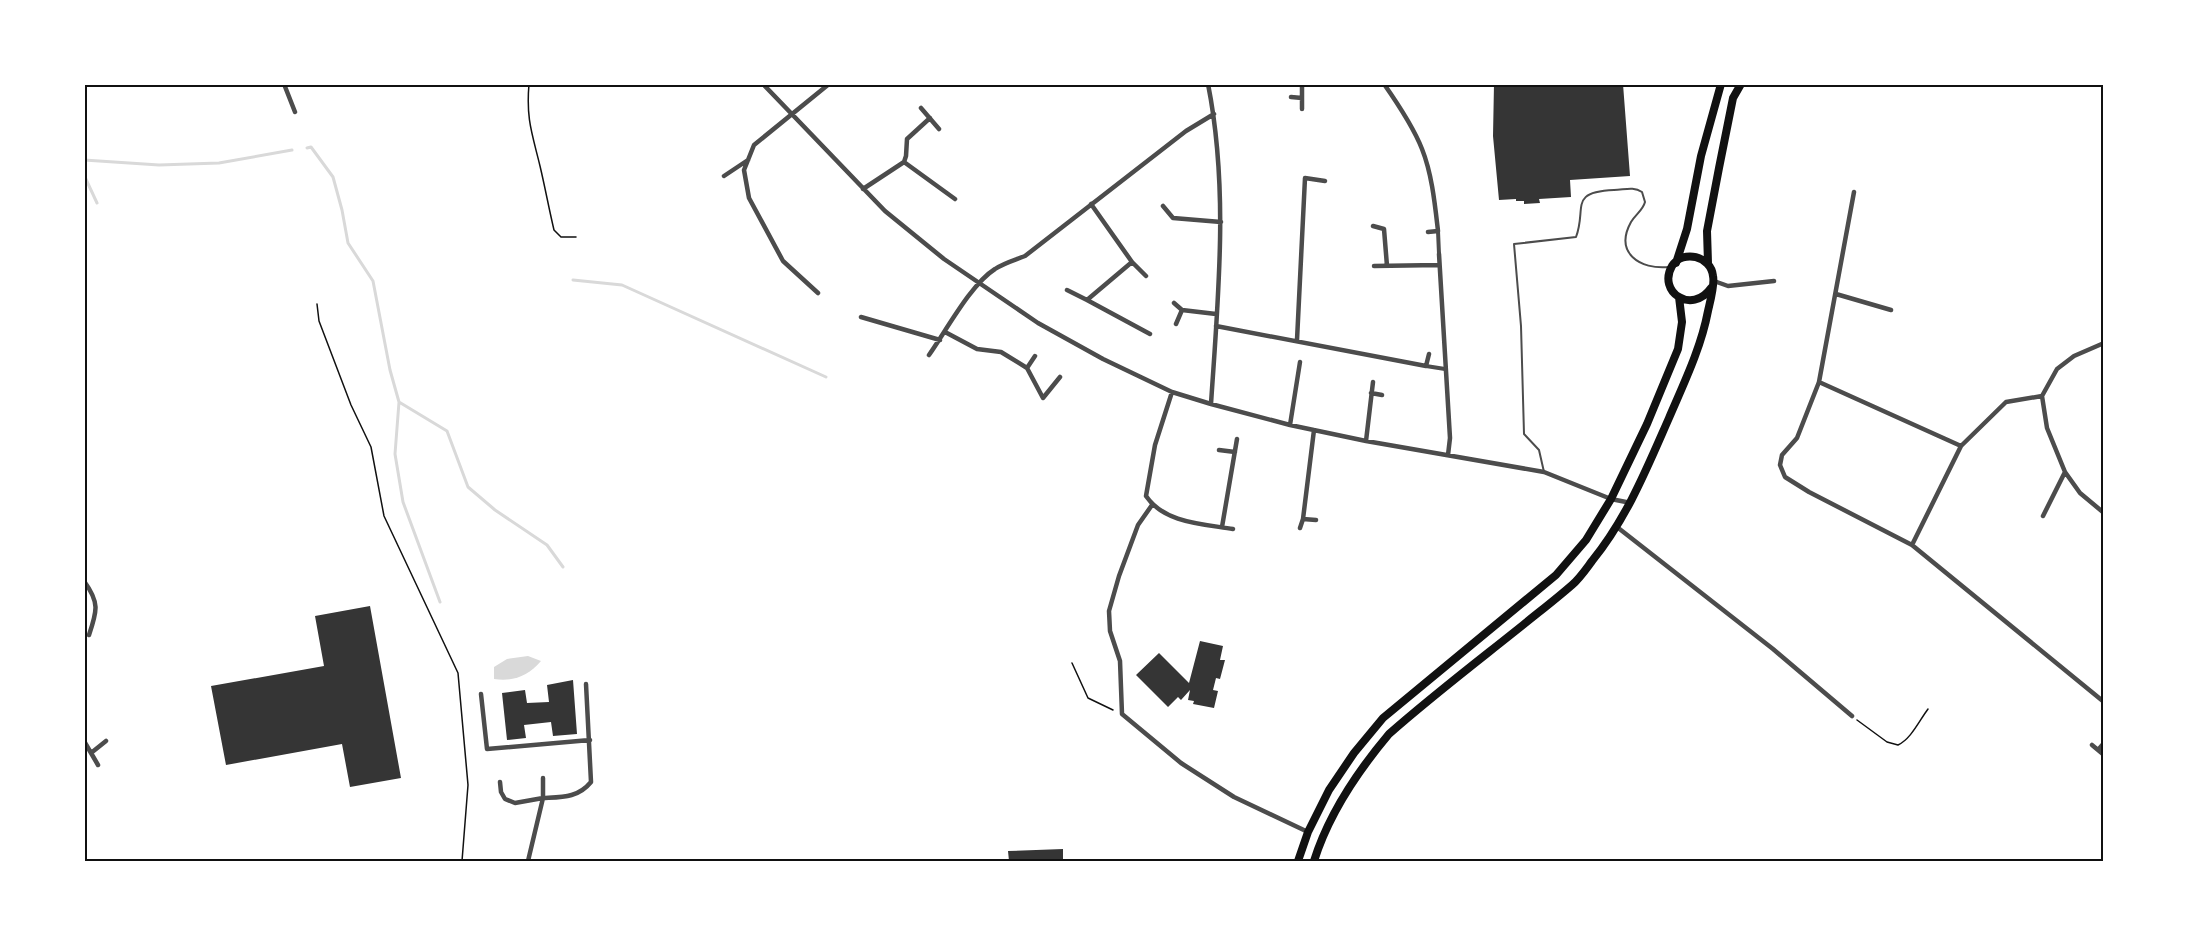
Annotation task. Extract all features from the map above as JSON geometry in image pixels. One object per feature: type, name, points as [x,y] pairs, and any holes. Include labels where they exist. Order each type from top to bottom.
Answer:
[{"type":"main road","points":[[1712,285],[1701,299],[1686,300],[1679,297],[1670,286],[1669,279],[1687,229],[1701,156],[1721,84]]},
{"type":"main road","points":[[1314,861],[1319,844],[1338,803],[1365,762],[1389,734],[1574,584],[1609,541],[1631,503],[1694,362],[1708,314],[1712,285],[1711,268],[1708,263],[1707,231],[1733,98],[1742,84]]},
{"type":"main road","points":[[1674,265],[1688,256],[1695,256],[1708,263]]},
{"type":"main road","points":[[1298,861],[1308,832],[1329,790],[1354,753],[1383,718],[1556,575],[1586,540],[1611,499],[1647,424],[1678,349],[1682,322],[1679,297]]},
{"type":"street","points":[[284,84],[295,112]]},
{"type":"street","points":[[763,84],[885,211],[945,260],[1038,324],[1103,359],[1172,392],[1211,404],[1290,425],[1366,441],[1544,472],[1611,499],[1631,503]]},
{"type":"street","points":[[818,293],[783,261],[749,198],[744,170],[754,145],[829,84]]},
{"type":"street","points":[[1208,84],[1214,114],[1221,222],[1211,404]]},
{"type":"street","points":[[1302,84],[1302,109]]},
{"type":"street","points":[[1385,84],[1422,149],[1434,199],[1438,231],[1450,438],[1448,455]]},
{"type":"street","points":[[1292,98],[1302,98]]},
{"type":"street","points":[[921,108],[939,129]]},
{"type":"street","points":[[930,355],[978,284],[993,270],[1025,256],[1186,131],[1214,114]]},
{"type":"street","points":[[863,189],[904,162],[907,139],[930,118]]},
{"type":"street","points":[[724,176],[748,160]]},
{"type":"street","points":[[904,162],[955,199]]},
{"type":"street","points":[[1297,340],[1305,178],[1324,181]]},
{"type":"street","points":[[1854,192],[1819,382],[1797,438],[1782,455],[1780,465],[1785,477],[1809,492],[1912,545],[2104,702]]},
{"type":"street","points":[[1091,204],[1132,262],[1146,276]]},
{"type":"street","points":[[1163,206],[1173,218],[1221,222]]},
{"type":"street","points":[[1373,226],[1384,229],[1387,266]]},
{"type":"street","points":[[1428,232],[1438,231]]},
{"type":"street","points":[[1087,300],[1132,262]]},
{"type":"street","points":[[1374,266],[1439,266]]},
{"type":"street","points":[[1712,285],[1774,280]]},
{"type":"street","points":[[1066,290],[1150,334]]},
{"type":"street","points":[[1836,294],[1891,310]]},
{"type":"street","points":[[1174,303],[1182,310],[1216,314]]},
{"type":"street","points":[[1176,324],[1182,310]]},
{"type":"street","points":[[861,317],[940,340]]},
{"type":"street","points":[[1216,326],[1445,369]]},
{"type":"street","points":[[945,332],[976,349],[1001,352],[1027,368],[1043,398],[1060,377]]},
{"type":"street","points":[[2104,343],[2074,356],[2057,369],[2042,396],[2047,428],[2065,472],[2080,493],[2104,513]]},
{"type":"street","points":[[1426,366],[1429,354]]},
{"type":"street","points":[[1027,368],[1035,356]]},
{"type":"street","points":[[1290,425],[1300,362]]},
{"type":"street","points":[[1366,441],[1373,382]]},
{"type":"street","points":[[1819,382],[1961,446]]},
{"type":"street","points":[[1172,392],[1161,425],[1146,496],[1152,505],[1179,518],[1233,530]]},
{"type":"street","points":[[1371,393],[1382,395]]},
{"type":"street","points":[[1912,545],[1961,446],[2006,402],[2042,396]]},
{"type":"street","points":[[1300,528],[1314,430]]},
{"type":"street","points":[[1222,527],[1237,440]]},
{"type":"street","points":[[1219,450],[1235,452]]},
{"type":"street","points":[[2043,516],[2065,472]]},
{"type":"street","points":[[1152,505],[1138,525],[1109,611],[1110,631],[1120,661],[1122,714],[1181,763],[1226,793],[1308,832]]},
{"type":"street","points":[[1303,519],[1316,520]]},
{"type":"street","points":[[1617,527],[1773,649],[1852,716]]},
{"type":"street","points":[[84,582],[97,604],[89,635]]},
{"type":"street","points":[[500,782],[505,800],[515,803],[582,793],[591,783],[586,684]]},
{"type":"street","points":[[481,694],[487,749],[590,740]]},
{"type":"street","points":[[84,741],[98,765]]},
{"type":"street","points":[[91,753],[105,741]]},
{"type":"street","points":[[2098,750],[2104,743]]},
{"type":"street","points":[[2092,745],[2104,754]]},
{"type":"street","points":[[528,861],[543,798],[543,778]]},
{"type":"lane","points":[[1544,472],[1539,450],[1524,434],[1521,326],[1514,244],[1576,237],[1579,230],[1579,210],[1582,202],[1591,194],[1634,188],[1644,195],[1644,206],[1632,221],[1627,234],[1627,249],[1632,258],[1642,265],[1652,267],[1674,265]]},
{"type":"path","points":[[529,84],[527,106],[529,127],[554,230],[561,237],[576,237]]},
{"type":"path","points":[[317,304],[319,321],[370,447],[384,516],[458,673],[468,785],[462,861]]},
{"type":"path","points":[[1072,663],[1088,698],[1122,714]]},
{"type":"path","points":[[1852,716],[1887,742],[1898,745],[1913,731],[1928,709]]},
{"type":"shaded area","points":[[528,656],[541,661],[531,671],[508,680],[494,679],[494,667],[507,659]]},
{"type":"building","points":[[1494,84],[1623,84],[1630,176],[1570,180],[1571,197],[1539,199],[1540,203],[1524,204],[1524,201],[1516,201],[1516,199],[1499,200],[1493,136]]},
{"type":"building","points":[[370,606],[401,778],[350,787],[342,744],[226,765],[211,686],[324,666],[315,616]]},
{"type":"building","points":[[1200,641],[1223,646],[1220,660],[1225,660],[1220,679],[1216,678],[1213,690],[1218,691],[1214,708],[1193,704],[1194,701],[1188,700],[1190,690],[1181,700],[1178,697],[1168,707],[1136,675],[1159,653],[1189,683]]},
{"type":"building","points":[[573,680],[577,734],[553,736],[551,722],[524,725],[526,738],[507,740],[502,693],[525,690],[527,703],[549,702],[547,685]]},
{"type":"building","points":[[1063,849],[1063,861],[1009,861],[1008,851]]},
{"type":"waterway","points":[[307,148],[311,147],[333,177],[348,243],[373,281],[390,370],[399,402],[447,431],[468,487],[495,510],[547,545],[563,567]]},
{"type":"waterway","points":[[84,160],[159,165],[219,163],[292,150]]},
{"type":"waterway","points":[[84,175],[97,203]]},
{"type":"waterway","points":[[573,280],[622,285],[826,377]]},
{"type":"waterway","points":[[399,402],[395,454],[403,502],[440,602]]}]
